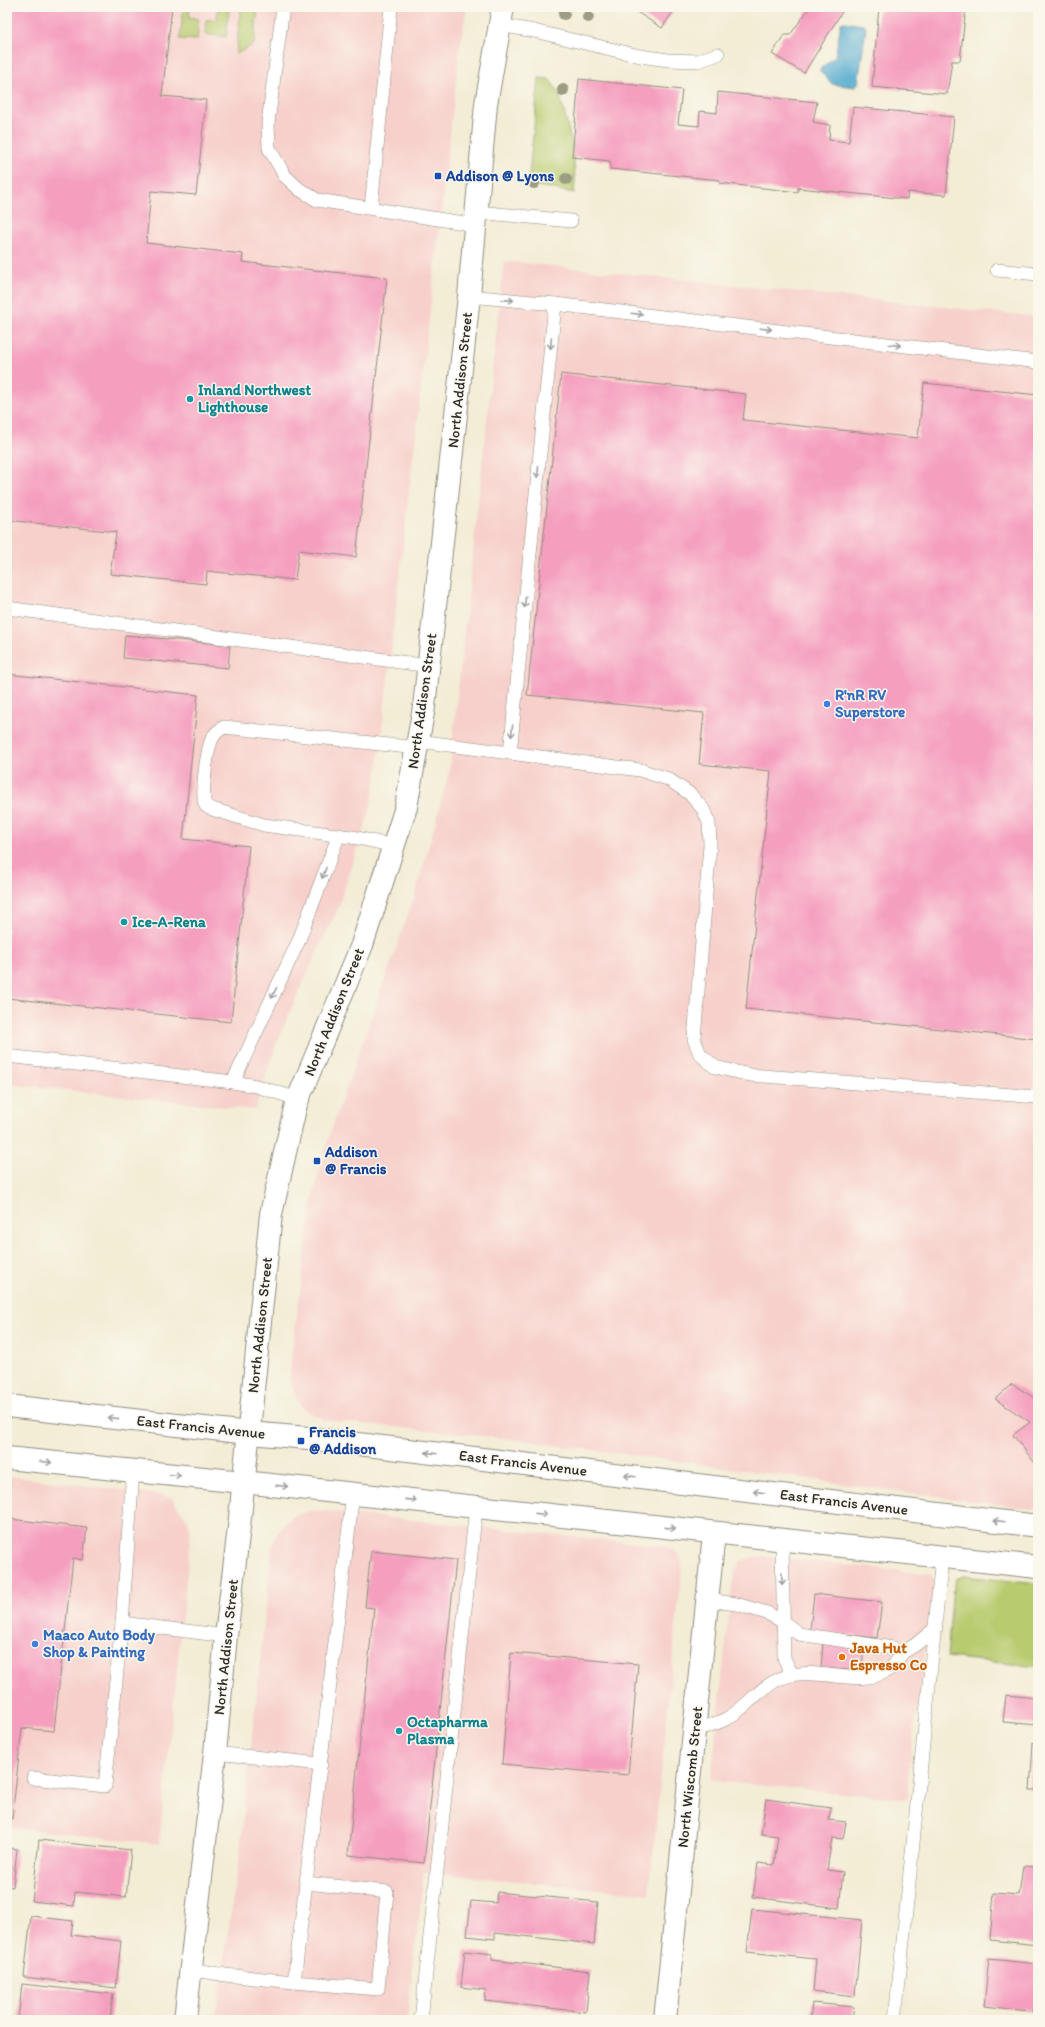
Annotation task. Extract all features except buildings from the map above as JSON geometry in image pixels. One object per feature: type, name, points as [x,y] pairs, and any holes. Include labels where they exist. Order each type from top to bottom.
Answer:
[{"type":"street","name":"North Addison Street","points":[[185,2020],[215,1753],[271,1214],[298,1099],[362,945],[406,807],[429,666],[469,296],[486,104],[502,16]]},
{"type":"street","name":"East Francis Avenue","points":[[7,1406],[249,1433],[308,1438],[566,1468],[1038,1526]]},
{"type":"street","points":[[7,1458],[353,1493],[714,1533],[1038,1566]]},
{"type":"street","name":"North Wiscomb Street","points":[[665,2020],[714,1533]]},
{"type":"lane","points":[[283,7],[268,122],[269,148],[285,176],[299,189],[317,200],[371,208],[476,218],[571,221]]},
{"type":"lane","points":[[371,208],[391,7]]},
{"type":"lane","points":[[502,16],[534,31],[640,56],[668,60],[698,61],[718,54]]},
{"type":"lane","points":[[997,270],[1038,274]]},
{"type":"lane","points":[[469,296],[555,304],[1038,362]]},
{"type":"lane","points":[[510,753],[555,304]]},
{"type":"lane","points":[[7,608],[429,666]]},
{"type":"lane","points":[[394,846],[358,838],[338,837],[264,825],[212,810],[206,806],[204,798],[207,754],[212,739],[217,731],[224,727],[510,753],[640,770],[668,779],[690,794],[703,809],[709,823],[710,845],[694,1039],[700,1054],[715,1067],[750,1075],[1038,1097]]},
{"type":"lane","points":[[233,1082],[298,940],[338,837]]},
{"type":"lane","points":[[7,1056],[233,1082],[256,1086],[298,1099]]},
{"type":"lane","points":[[33,1778],[105,1786],[122,1622],[133,1471]]},
{"type":"lane","points":[[294,1982],[353,1493]]},
{"type":"lane","points":[[421,2020],[476,1507]]},
{"type":"lane","points":[[782,1540],[782,1621],[784,1658],[792,1675]]},
{"type":"lane","points":[[895,2020],[936,1628],[942,1557]]},
{"type":"lane","points":[[708,1600],[736,1604],[767,1613],[782,1621],[799,1634],[821,1639],[893,1648],[902,1653]]},
{"type":"lane","points":[[122,1622],[226,1636]]},
{"type":"lane","points":[[694,1730],[727,1719],[763,1689],[777,1680],[792,1675],[817,1673],[858,1677],[874,1676],[891,1668],[902,1653],[915,1645],[936,1628]]},
{"type":"lane","points":[[215,1753],[321,1764]]},
{"type":"lane","points":[[190,1969],[225,1975],[378,1989],[388,1892],[307,1883]]},
{"type":"shaded area","points":[[7,7],[467,7],[460,47],[378,765],[370,811],[337,911],[304,980],[276,1045],[255,1110],[7,1084]]},
{"type":"shaded area","points":[[504,261],[1038,317],[1038,1510],[504,1438],[324,1420],[308,1412],[299,1404],[293,1390],[290,1380],[291,1359],[313,1196],[328,1139],[416,892],[449,773]]},
{"type":"shaded area","points":[[7,1476],[163,1495],[171,1498],[188,1520],[191,1533],[159,1844],[7,1827]]},
{"type":"shaded area","points":[[314,1510],[665,1546],[676,1551],[682,1562],[681,1577],[649,1894],[424,1872],[407,2020],[215,2020],[240,1850],[272,1549],[275,1536],[292,1516]]},
{"type":"shaded area","points":[[764,1556],[930,1574],[935,1582],[909,1766],[908,1799],[711,1781],[732,1585],[735,1571],[741,1561],[753,1557]]},
{"type":"green space","points":[[184,7],[190,7],[189,17],[199,19],[197,40],[180,39]]},
{"type":"green space","points":[[218,7],[229,7],[226,37],[205,34],[206,20],[217,20]]},
{"type":"green space","points":[[241,7],[258,7],[254,44],[236,54]]},
{"type":"green space","points":[[539,78],[549,79],[559,92],[573,148],[575,180],[574,193],[528,184]]},
{"type":"green space","points":[[964,1576],[1038,1584],[1038,1667],[947,1657],[953,1587],[956,1579]]},
{"type":"water","points":[[845,22],[864,25],[866,28],[858,84],[855,87],[832,84],[820,71],[821,68],[835,57],[841,23]]},
{"type":"place","name":"Addison @ Lyons","points":[[438,176]]},
{"type":"place","name":"Inland Northwest Lighthouse","points":[[190,399]]},
{"type":"place","name":"R'nR RV Superstore","points":[[827,704]]},
{"type":"place","name":"Ice-A-Rena","points":[[124,922]]},
{"type":"place","name":"Addison @ Francis","points":[[317,1161]]},
{"type":"place","name":"Francis @ Addison","points":[[301,1441]]},
{"type":"place","name":"Maaco Auto Body Shop & Painting","points":[[35,1644]]},
{"type":"place","name":"Java Hut Espresso Co","points":[[842,1657]]},
{"type":"place","name":"Octapharma Plasma","points":[[399,1731]]}]
